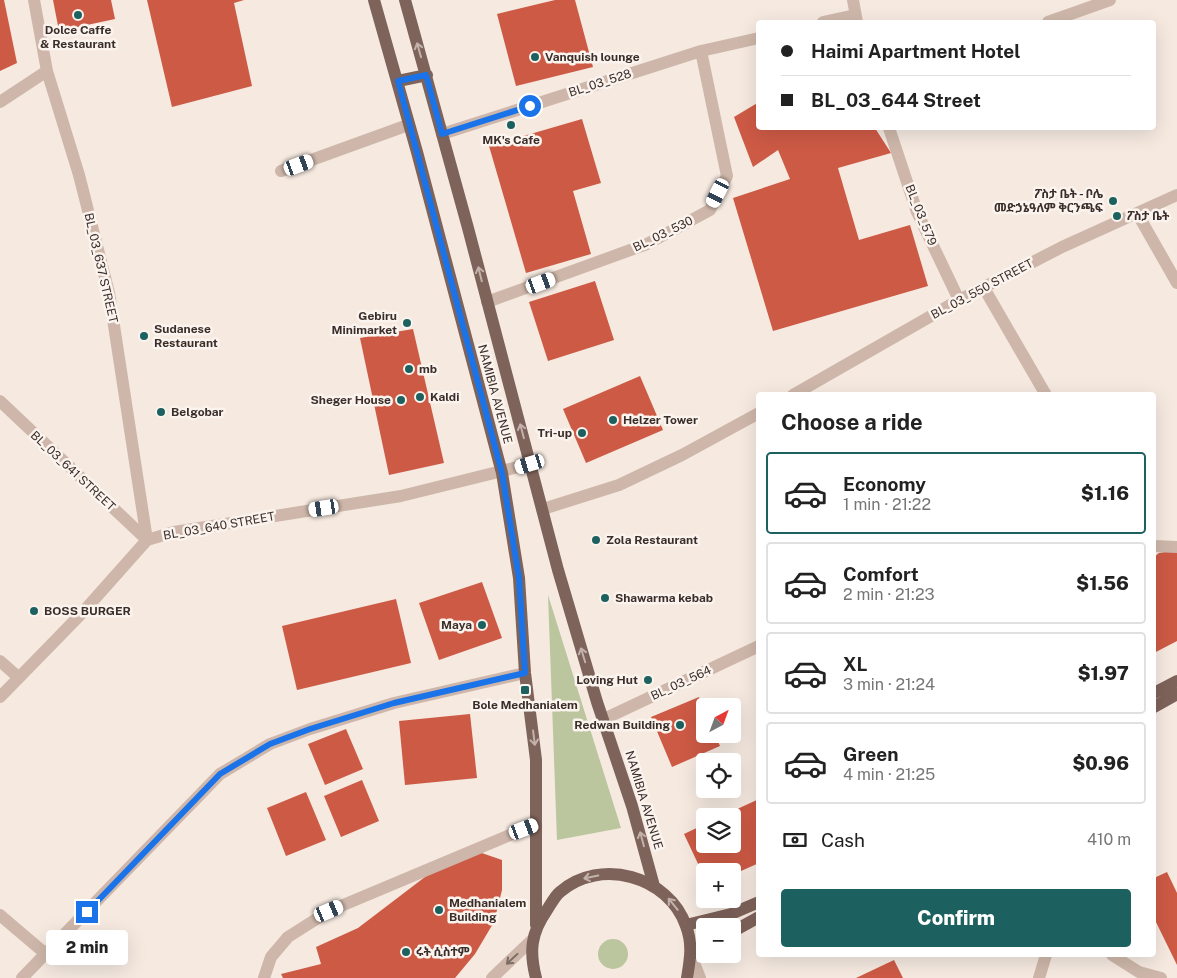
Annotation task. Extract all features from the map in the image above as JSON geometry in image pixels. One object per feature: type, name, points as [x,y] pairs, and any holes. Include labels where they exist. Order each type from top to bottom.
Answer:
[{"type":"main road","name":"NAMIBIA AVENUE","points":[[374,0],[398,81],[408,125],[502,473],[519,578],[525,673],[536,760],[536,925]]},
{"type":"main road","name":"NAMIBIA AVENUE","points":[[405,0],[558,570],[632,806],[654,886]]},
{"type":"main road","points":[[398,81],[426,75]]},
{"type":"main road","points":[[1156,692],[1177,680]]},
{"type":"main road","points":[[1156,706],[1177,694]]},
{"type":"main road","points":[[536,978],[532,962],[536,925],[560,892],[581,879],[606,874],[631,876],[654,886],[668,897],[686,925],[691,955],[687,978]]},
{"type":"main road","points":[[686,925],[731,914],[756,903]]},
{"type":"main road","points":[[741,927],[756,919]]},
{"type":"main road","points":[[691,955],[696,952]]},
{"type":"street","name":"BL_03_637 STREET","points":[[34,0],[47,70],[76,166],[109,294],[147,540]]},
{"type":"street","points":[[853,0],[856,19]]},
{"type":"street","points":[[1052,20],[1085,4],[1110,0]]},
{"type":"street","name":"BL_03_528","points":[[442,134],[701,51],[756,39]]},
{"type":"street","name":"BL_03_530","points":[[487,302],[647,244],[710,210],[727,176],[701,51]]},
{"type":"street","points":[[0,102],[47,70]]},
{"type":"street","points":[[281,171],[408,125]]},
{"type":"street","name":"BL_03_579","points":[[890,130],[917,212],[959,300]]},
{"type":"street","name":"BL_03_550 STREET","points":[[799,392],[959,300],[1062,247],[1177,195]]},
{"type":"street","points":[[1138,213],[1177,283]]},
{"type":"street","points":[[984,288],[1044,392]]},
{"type":"street","name":"BL_03_641 STREET","points":[[0,401],[147,540]]},
{"type":"street","points":[[543,509],[618,485],[682,455],[756,415]]},
{"type":"street","name":"BL_03_640 STREET","points":[[0,697],[83,612],[147,540],[174,532],[401,496],[502,473],[530,464]]},
{"type":"street","points":[[1156,546],[1177,547]]},
{"type":"street","name":"BL_03_564","points":[[604,719],[756,647]]},
{"type":"street","points":[[0,660],[18,677]]},
{"type":"street","points":[[22,978],[47,955],[220,774],[270,744],[310,729],[394,703],[525,673]]},
{"type":"street","points":[[264,978],[271,957],[288,938],[329,911],[536,824]]},
{"type":"street","points":[[0,915],[47,955]]},
{"type":"street","points":[[492,978],[533,939]]},
{"type":"street","points":[[691,955],[700,978]]},
{"type":"street","points":[[1039,978],[1045,957]]},
{"type":"street","points":[[1115,957],[1139,972],[1161,978]]},
{"type":"green space","points":[[548,595],[621,828],[557,840]]},
{"type":"green space","points":[[613,939],[624,943],[628,954],[624,965],[613,969],[602,965],[598,954],[602,943]]},
{"type":"building","points":[[0,0],[4,0],[17,63],[0,71]]},
{"type":"building","points":[[53,0],[111,0],[115,19],[59,31]]},
{"type":"building","points":[[147,0],[244,0],[234,3],[252,86],[172,107]]},
{"type":"building","points":[[555,0],[575,0],[593,67],[516,86],[497,14]]},
{"type":"building","points":[[756,104],[756,130],[876,130],[891,153],[838,168],[859,240],[910,225],[928,286],[773,331],[733,198],[790,179],[778,150],[753,167],[734,117]]},
{"type":"building","points":[[582,119],[601,183],[573,191],[591,254],[526,273],[489,146]]},
{"type":"building","points":[[595,281],[614,340],[548,361],[529,302]]},
{"type":"building","name":"Sheger House","points":[[413,329],[444,463],[389,475],[360,338]]},
{"type":"building","name":"Helzer Tower","points":[[640,376],[663,430],[586,463],[563,409]]},
{"type":"building","points":[[1177,550],[1177,641],[1156,652],[1156,555],[1159,553]]},
{"type":"building","points":[[482,582],[502,638],[439,660],[419,603]]},
{"type":"building","points":[[396,599],[411,663],[297,690],[282,626]]},
{"type":"building","name":"Redwan Building","points":[[696,698],[696,743],[719,743],[720,746],[704,753],[696,753],[696,756],[672,767],[651,717]]},
{"type":"building","points":[[470,714],[477,778],[405,785],[399,721]]},
{"type":"building","points":[[346,729],[363,769],[325,785],[308,744]]},
{"type":"building","points":[[362,780],[379,821],[341,837],[324,796]]},
{"type":"building","points":[[306,792],[326,840],[286,856],[267,808]]},
{"type":"building","points":[[756,800],[756,864],[741,871],[741,863],[698,863],[684,834],[696,828],[696,853],[741,853],[741,808],[739,808]]},
{"type":"building","name":"Medhanialem Building","points":[[476,851],[502,860],[502,890],[494,922],[475,954],[455,978],[283,978],[281,974],[321,964],[316,947],[358,928],[442,864]]},
{"type":"building","points":[[1167,872],[1177,893],[1177,965],[1156,922],[1156,877]]},
{"type":"building","points":[[894,960],[903,978],[856,978]]},
{"type":"place","name":"Dolce Caffe & Restaurant","points":[[78,15]]},
{"type":"place","name":"Vanquish lounge","points":[[535,57]]},
{"type":"place","name":"MK's Cafe","points":[[511,125]]},
{"type":"place","name":"ፖስታ ቤት - ቦሌ መድኃኔዓለም ቅርንጫፍ","points":[[1113,201]]},
{"type":"place","name":"ፖስታ ቤት","points":[[1117,216]]},
{"type":"place","name":"Gebiru Minimarket","points":[[407,323]]},
{"type":"place","name":"Sudanese Restaurant","points":[[144,336]]},
{"type":"place","name":"mb","points":[[409,369]]},
{"type":"place","name":"Kaldi","points":[[420,397]]},
{"type":"place","name":"Sheger House","points":[[401,400]]},
{"type":"place","name":"Belgobar","points":[[161,412]]},
{"type":"place","name":"Helzer Tower","points":[[613,420]]},
{"type":"place","name":"Tri-up","points":[[582,433]]},
{"type":"place","name":"Zola Restaurant","points":[[596,540]]},
{"type":"place","name":"Shawarma kebab","points":[[605,598]]},
{"type":"place","name":"BOSS BURGER","points":[[34,611]]},
{"type":"place","name":"Maya","points":[[482,625]]},
{"type":"place","name":"Loving Hut","points":[[648,680]]},
{"type":"place","name":"Bole Medhanialem","points":[[525,690]]},
{"type":"place","name":"Redwan Building","points":[[680,725]]},
{"type":"place","name":"Medhanialem Building","points":[[439,910]]},
{"type":"place","name":"ሩት ሲስተም","points":[[406,952]]},
{"type":"route","points":[[87,912],[220,774],[270,744],[310,729],[394,703],[525,673],[519,578],[502,473],[417,152],[408,125],[398,81],[426,75],[442,134],[530,106]]}]
